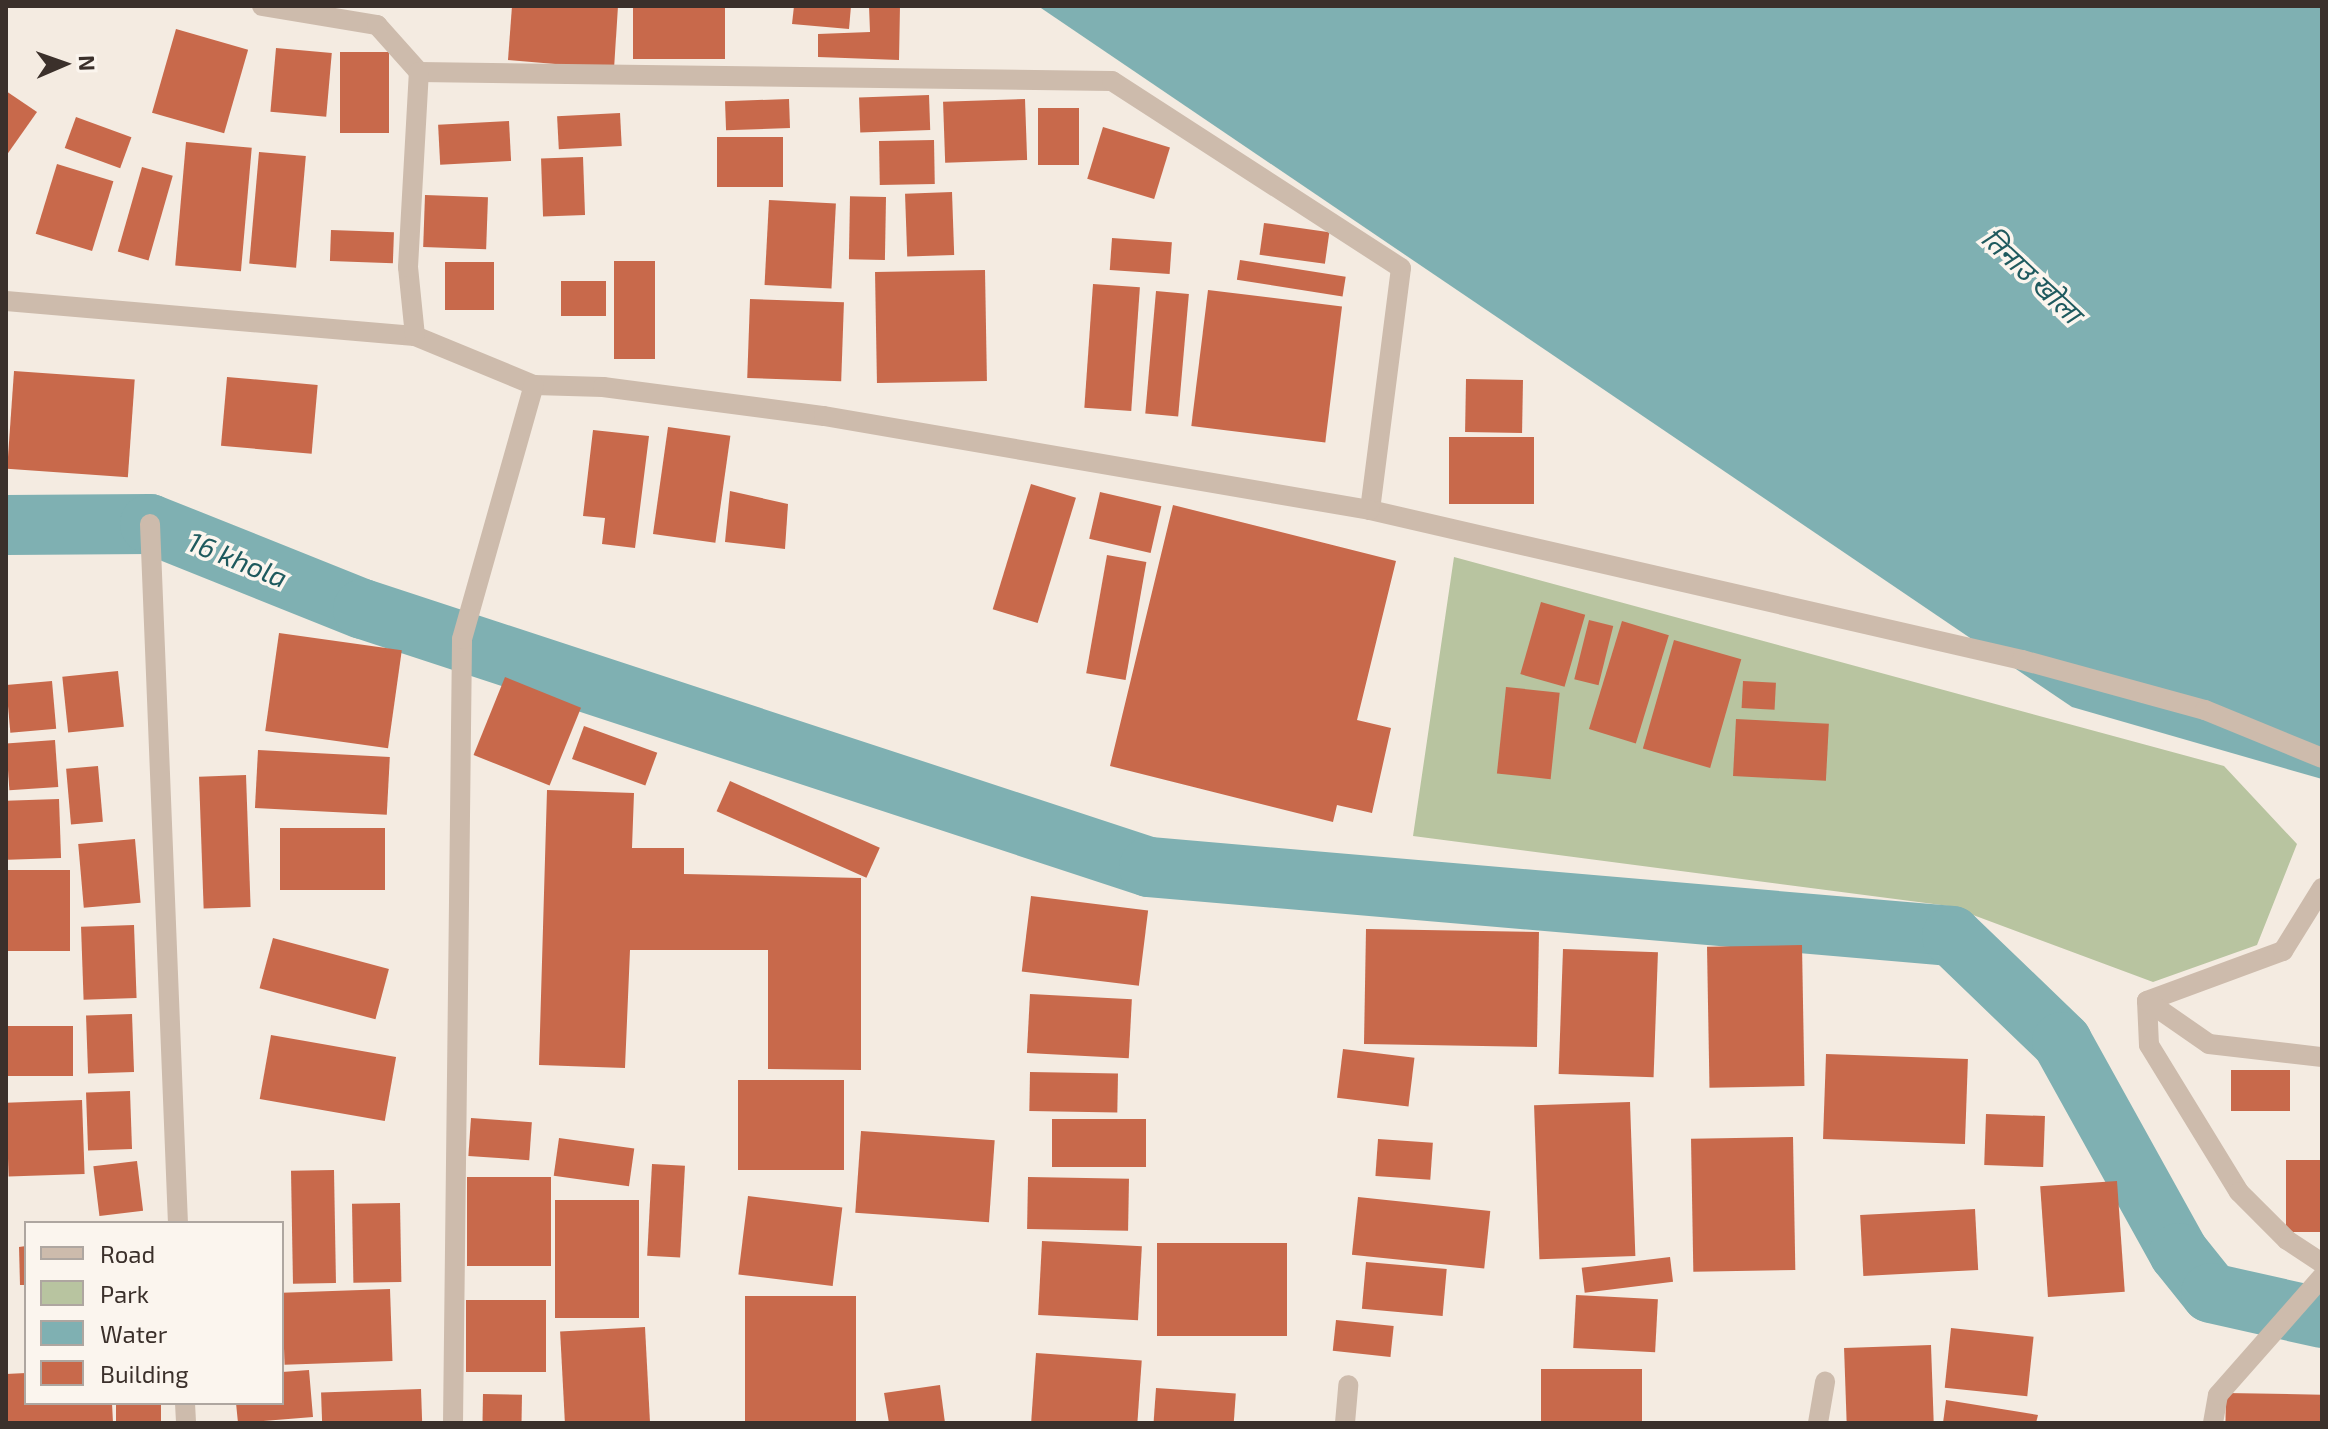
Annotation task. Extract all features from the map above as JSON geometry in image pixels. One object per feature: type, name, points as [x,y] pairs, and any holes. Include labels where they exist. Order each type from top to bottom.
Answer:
[{"type":"street","points":[[262,6],[377,25],[419,72],[408,267],[415,336]]},
{"type":"street","points":[[419,72],[1112,81],[1401,268],[1370,510]]},
{"type":"street","points":[[6,301],[415,336],[534,385],[603,387],[824,416],[1370,510],[2022,660],[2205,710],[2322,758]]},
{"type":"street","points":[[453,1423],[462,639],[534,385]]},
{"type":"street","points":[[150,524],[178,1221]]},
{"type":"street","points":[[2147,1001],[2283,951],[2322,888]]},
{"type":"street","points":[[2147,1001],[2209,1044],[2322,1057]]},
{"type":"street","points":[[2147,1001],[2149,1045],[2239,1192],[2287,1240],[2322,1263]]},
{"type":"street","points":[[2213,1423],[2218,1395],[2322,1277]]},
{"type":"street","points":[[1818,1423],[1825,1382]]},
{"type":"street","points":[[1345,1423],[1348,1385]]},
{"type":"green space","points":[[1454,557],[2224,766],[2297,844],[2257,945],[2153,982],[1949,906],[1413,836]]},
{"type":"water","name":"तिनाउ खोला","points":[[1038,6],[2322,6],[2322,779],[2072,707]]},
{"type":"building","points":[[512,6],[618,6],[614,69],[508,60]]},
{"type":"building","points":[[633,6],[725,6],[725,59],[633,59]]},
{"type":"building","points":[[794,6],[851,6],[849,29],[792,24]]},
{"type":"building","points":[[869,6],[900,6],[899,60],[818,57],[818,34],[870,32]]},
{"type":"building","points":[[176,29],[248,50],[224,133],[152,113]]},
{"type":"building","points":[[276,48],[332,53],[326,117],[270,112]]},
{"type":"building","points":[[340,52],[389,52],[389,133],[340,133]]},
{"type":"building","points":[[6,91],[37,112],[6,156]]},
{"type":"building","points":[[929,95],[930,130],[860,132],[859,97]]},
{"type":"building","points":[[789,99],[790,128],[726,130],[725,101]]},
{"type":"building","points":[[1025,99],[1027,160],[945,163],[943,102]]},
{"type":"building","points":[[1038,108],[1079,108],[1079,165],[1038,165]]},
{"type":"building","points":[[620,113],[622,146],[559,149],[557,116]]},
{"type":"building","points":[[76,117],[131,137],[120,168],[65,148]]},
{"type":"building","points":[[509,121],[511,161],[440,165],[438,125]]},
{"type":"building","points":[[1103,127],[1170,147],[1154,199],[1087,179]]},
{"type":"building","points":[[717,137],[783,137],[783,187],[717,187]]},
{"type":"building","points":[[934,140],[935,184],[880,185],[879,141]]},
{"type":"building","points":[[186,142],[252,148],[241,271],[175,266]]},
{"type":"building","points":[[259,152],[306,156],[296,268],[249,264]]},
{"type":"building","points":[[583,157],[585,215],[543,216],[541,158]]},
{"type":"building","points":[[57,164],[113,181],[92,251],[36,234]]},
{"type":"building","points":[[142,167],[173,176],[149,260],[118,252]]},
{"type":"building","points":[[952,192],[954,255],[907,257],[905,194]]},
{"type":"building","points":[[425,195],[488,197],[486,249],[423,247]]},
{"type":"building","points":[[850,196],[886,197],[885,260],[849,259]]},
{"type":"building","points":[[769,200],[836,204],[831,288],[765,285]]},
{"type":"building","points":[[1264,223],[1329,232],[1325,264],[1260,255]]},
{"type":"building","points":[[331,230],[394,232],[393,263],[330,261]]},
{"type":"building","points":[[1112,238],[1172,242],[1170,274],[1110,270]]},
{"type":"building","points":[[1240,260],[1346,277],[1343,296],[1237,280]]},
{"type":"building","points":[[614,261],[655,261],[655,359],[614,359]]},
{"type":"building","points":[[445,262],[494,262],[494,310],[445,310]]},
{"type":"building","points":[[985,270],[987,381],[877,383],[875,272]]},
{"type":"building","points":[[561,281],[606,281],[606,316],[561,316]]},
{"type":"building","points":[[1093,284],[1140,287],[1131,411],[1084,408]]},
{"type":"building","points":[[1208,290],[1342,306],[1325,442],[1191,426]]},
{"type":"building","points":[[1156,291],[1189,294],[1178,416],[1145,414]]},
{"type":"building","points":[[750,299],[844,302],[841,381],[747,378]]},
{"type":"building","points":[[14,371],[135,379],[128,477],[7,469]]},
{"type":"building","points":[[227,377],[318,385],[312,454],[221,446]]},
{"type":"building","points":[[1466,379],[1523,380],[1522,433],[1465,432]]},
{"type":"building","points":[[668,427],[730,436],[715,543],[653,534]]},
{"type":"building","points":[[593,430],[649,436],[635,548],[602,544],[605,518],[583,516]]},
{"type":"building","points":[[1449,437],[1534,437],[1534,504],[1449,504]]},
{"type":"building","points":[[1031,484],[1076,498],[1038,623],[993,609]]},
{"type":"building","points":[[730,491],[788,504],[785,549],[725,542]]},
{"type":"building","points":[[1100,492],[1161,506],[1151,553],[1089,539]]},
{"type":"building","points":[[1173,505],[1396,561],[1357,720],[1391,728],[1372,813],[1337,805],[1333,822],[1110,766]]},
{"type":"building","points":[[1107,555],[1146,562],[1126,680],[1086,673]]},
{"type":"building","points":[[1541,602],[1585,615],[1565,687],[1520,674]]},
{"type":"building","points":[[1589,620],[1613,626],[1599,685],[1574,679]]},
{"type":"building","points":[[1622,621],[1669,635],[1636,743],[1589,729]]},
{"type":"building","points":[[279,633],[402,650],[388,748],[265,731]]},
{"type":"building","points":[[1674,640],[1741,659],[1710,768],[1643,749]]},
{"type":"building","points":[[118,671],[124,727],[68,733],[62,677]]},
{"type":"building","points":[[505,677],[581,708],[550,786],[474,755]]},
{"type":"building","points":[[52,681],[56,729],[10,733],[6,685]]},
{"type":"building","points":[[1743,681],[1776,683],[1775,710],[1742,708]]},
{"type":"building","points":[[1506,687],[1560,693],[1551,779],[1497,774]]},
{"type":"building","points":[[1736,719],[1829,724],[1826,781],[1733,776]]},
{"type":"building","points":[[584,726],[657,753],[645,786],[572,759]]},
{"type":"building","points":[[55,740],[58,787],[9,790],[6,743]]},
{"type":"building","points":[[258,750],[390,757],[387,815],[255,808]]},
{"type":"building","points":[[98,766],[103,822],[71,825],[66,769]]},
{"type":"building","points":[[246,775],[251,907],[204,909],[199,777]]},
{"type":"building","points":[[730,781],[880,848],[866,878],[717,811]]},
{"type":"building","points":[[547,790],[634,793],[632,848],[684,848],[684,874],[861,878],[861,1070],[768,1069],[768,950],[630,950],[625,1068],[539,1065]]},
{"type":"building","points":[[59,799],[61,858],[8,860],[6,801]]},
{"type":"building","points":[[280,828],[385,828],[385,890],[280,890]]},
{"type":"building","points":[[135,839],[141,903],[84,908],[78,844]]},
{"type":"building","points":[[6,870],[70,870],[70,951],[6,951]]},
{"type":"building","points":[[1031,896],[1148,910],[1139,986],[1022,971]]},
{"type":"building","points":[[134,925],[137,998],[84,1000],[81,927]]},
{"type":"building","points":[[1366,929],[1539,932],[1537,1047],[1364,1044]]},
{"type":"building","points":[[273,938],[389,969],[375,1019],[260,988]]},
{"type":"building","points":[[1802,945],[1804,1086],[1709,1088],[1707,947]]},
{"type":"building","points":[[1563,949],[1658,952],[1654,1077],[1559,1074]]},
{"type":"building","points":[[1030,994],[1132,999],[1129,1058],[1027,1053]]},
{"type":"building","points":[[132,1014],[134,1072],[88,1074],[86,1016]]},
{"type":"building","points":[[6,1026],[73,1026],[73,1076],[6,1076]]},
{"type":"building","points":[[271,1035],[396,1057],[385,1121],[260,1099]]},
{"type":"building","points":[[1343,1049],[1414,1058],[1408,1106],[1337,1098]]},
{"type":"building","points":[[1826,1054],[1968,1059],[1965,1144],[1823,1139]]},
{"type":"building","points":[[2231,1070],[2290,1070],[2290,1111],[2231,1111]]},
{"type":"building","points":[[1030,1072],[1118,1074],[1117,1113],[1029,1111]]},
{"type":"building","points":[[738,1080],[844,1080],[844,1170],[738,1170]]},
{"type":"building","points":[[130,1091],[132,1149],[88,1151],[86,1093]]},
{"type":"building","points":[[82,1100],[85,1174],[9,1177],[6,1103]]},
{"type":"building","points":[[1630,1102],[1635,1256],[1539,1259],[1534,1105]]},
{"type":"building","points":[[1986,1114],[2045,1116],[2043,1167],[1984,1165]]},
{"type":"building","points":[[471,1118],[532,1122],[529,1160],[468,1156]]},
{"type":"building","points":[[1052,1119],[1146,1119],[1146,1167],[1052,1167]]},
{"type":"building","points":[[861,1131],[995,1140],[989,1222],[855,1213]]},
{"type":"building","points":[[1793,1137],[1795,1270],[1693,1272],[1691,1139]]},
{"type":"building","points":[[559,1138],[634,1149],[629,1186],[554,1176]]},
{"type":"building","points":[[1378,1139],[1433,1143],[1430,1180],[1375,1176]]},
{"type":"building","points":[[2286,1160],[2322,1160],[2322,1232],[2286,1232]]},
{"type":"building","points":[[137,1161],[143,1211],[99,1216],[93,1166]]},
{"type":"building","points":[[652,1164],[685,1166],[680,1258],[647,1256]]},
{"type":"building","points":[[334,1170],[336,1283],[293,1284],[291,1171]]},
{"type":"building","points":[[467,1177],[551,1177],[551,1266],[467,1266]]},
{"type":"building","points":[[1028,1177],[1129,1179],[1128,1231],[1027,1229]]},
{"type":"building","points":[[2117,1181],[2125,1292],[2048,1297],[2040,1186]]},
{"type":"building","points":[[748,1196],[842,1208],[833,1286],[738,1274]]},
{"type":"building","points":[[1358,1197],[1490,1211],[1484,1269],[1352,1255]]},
{"type":"building","points":[[555,1200],[639,1200],[639,1318],[555,1318]]},
{"type":"building","points":[[400,1203],[401,1282],[353,1283],[352,1204]]},
{"type":"building","points":[[1975,1209],[1978,1270],[1863,1276],[1860,1215]]},
{"type":"building","points":[[1042,1241],[1142,1246],[1138,1320],[1038,1315]]},
{"type":"building","points":[[1157,1243],[1287,1243],[1287,1336],[1157,1336]]},
{"type":"building","points":[[24,1246],[24,1285],[20,1285],[19,1247]]},
{"type":"building","points":[[1670,1257],[1673,1282],[1585,1293],[1582,1268]]},
{"type":"building","points":[[1366,1262],[1447,1269],[1443,1316],[1362,1309]]},
{"type":"building","points":[[390,1289],[393,1361],[285,1365],[284,1293]]},
{"type":"building","points":[[1576,1295],[1658,1299],[1655,1352],[1573,1348]]},
{"type":"building","points":[[745,1296],[856,1296],[856,1423],[745,1423]]},
{"type":"building","points":[[466,1300],[546,1300],[546,1372],[466,1372]]},
{"type":"building","points":[[1336,1320],[1394,1326],[1390,1357],[1333,1351]]},
{"type":"building","points":[[645,1327],[650,1423],[565,1423],[560,1331]]},
{"type":"building","points":[[1951,1328],[2034,1337],[2027,1396],[1945,1388]]},
{"type":"building","points":[[1931,1345],[1934,1423],[1847,1423],[1844,1348]]},
{"type":"building","points":[[1036,1353],[1142,1360],[1137,1423],[1031,1423]]},
{"type":"building","points":[[1541,1369],[1642,1369],[1642,1423],[1541,1423]]},
{"type":"building","points":[[309,1370],[313,1417],[238,1423],[236,1405],[284,1405],[284,1372]]},
{"type":"building","points":[[24,1373],[24,1405],[112,1405],[113,1423],[7,1423],[6,1374]]},
{"type":"building","points":[[940,1385],[945,1423],[889,1423],[884,1393]]},
{"type":"building","points":[[1156,1388],[1236,1394],[1234,1423],[1154,1421]]},
{"type":"building","points":[[421,1389],[422,1423],[322,1423],[321,1392]]},
{"type":"building","points":[[2226,1393],[2322,1395],[2321,1423],[2225,1423]]},
{"type":"building","points":[[483,1394],[522,1395],[521,1423],[482,1423]]},
{"type":"building","points":[[1946,1400],[2038,1415],[2036,1423],[1943,1423]]},
{"type":"building","points":[[116,1405],[161,1405],[161,1423],[116,1423]]},
{"type":"waterway","name":"16 khola","points":[[6,525],[150,524],[363,609],[1149,867],[1952,936],[2062,1042],[2179,1253],[2211,1293],[2322,1318]]}]
